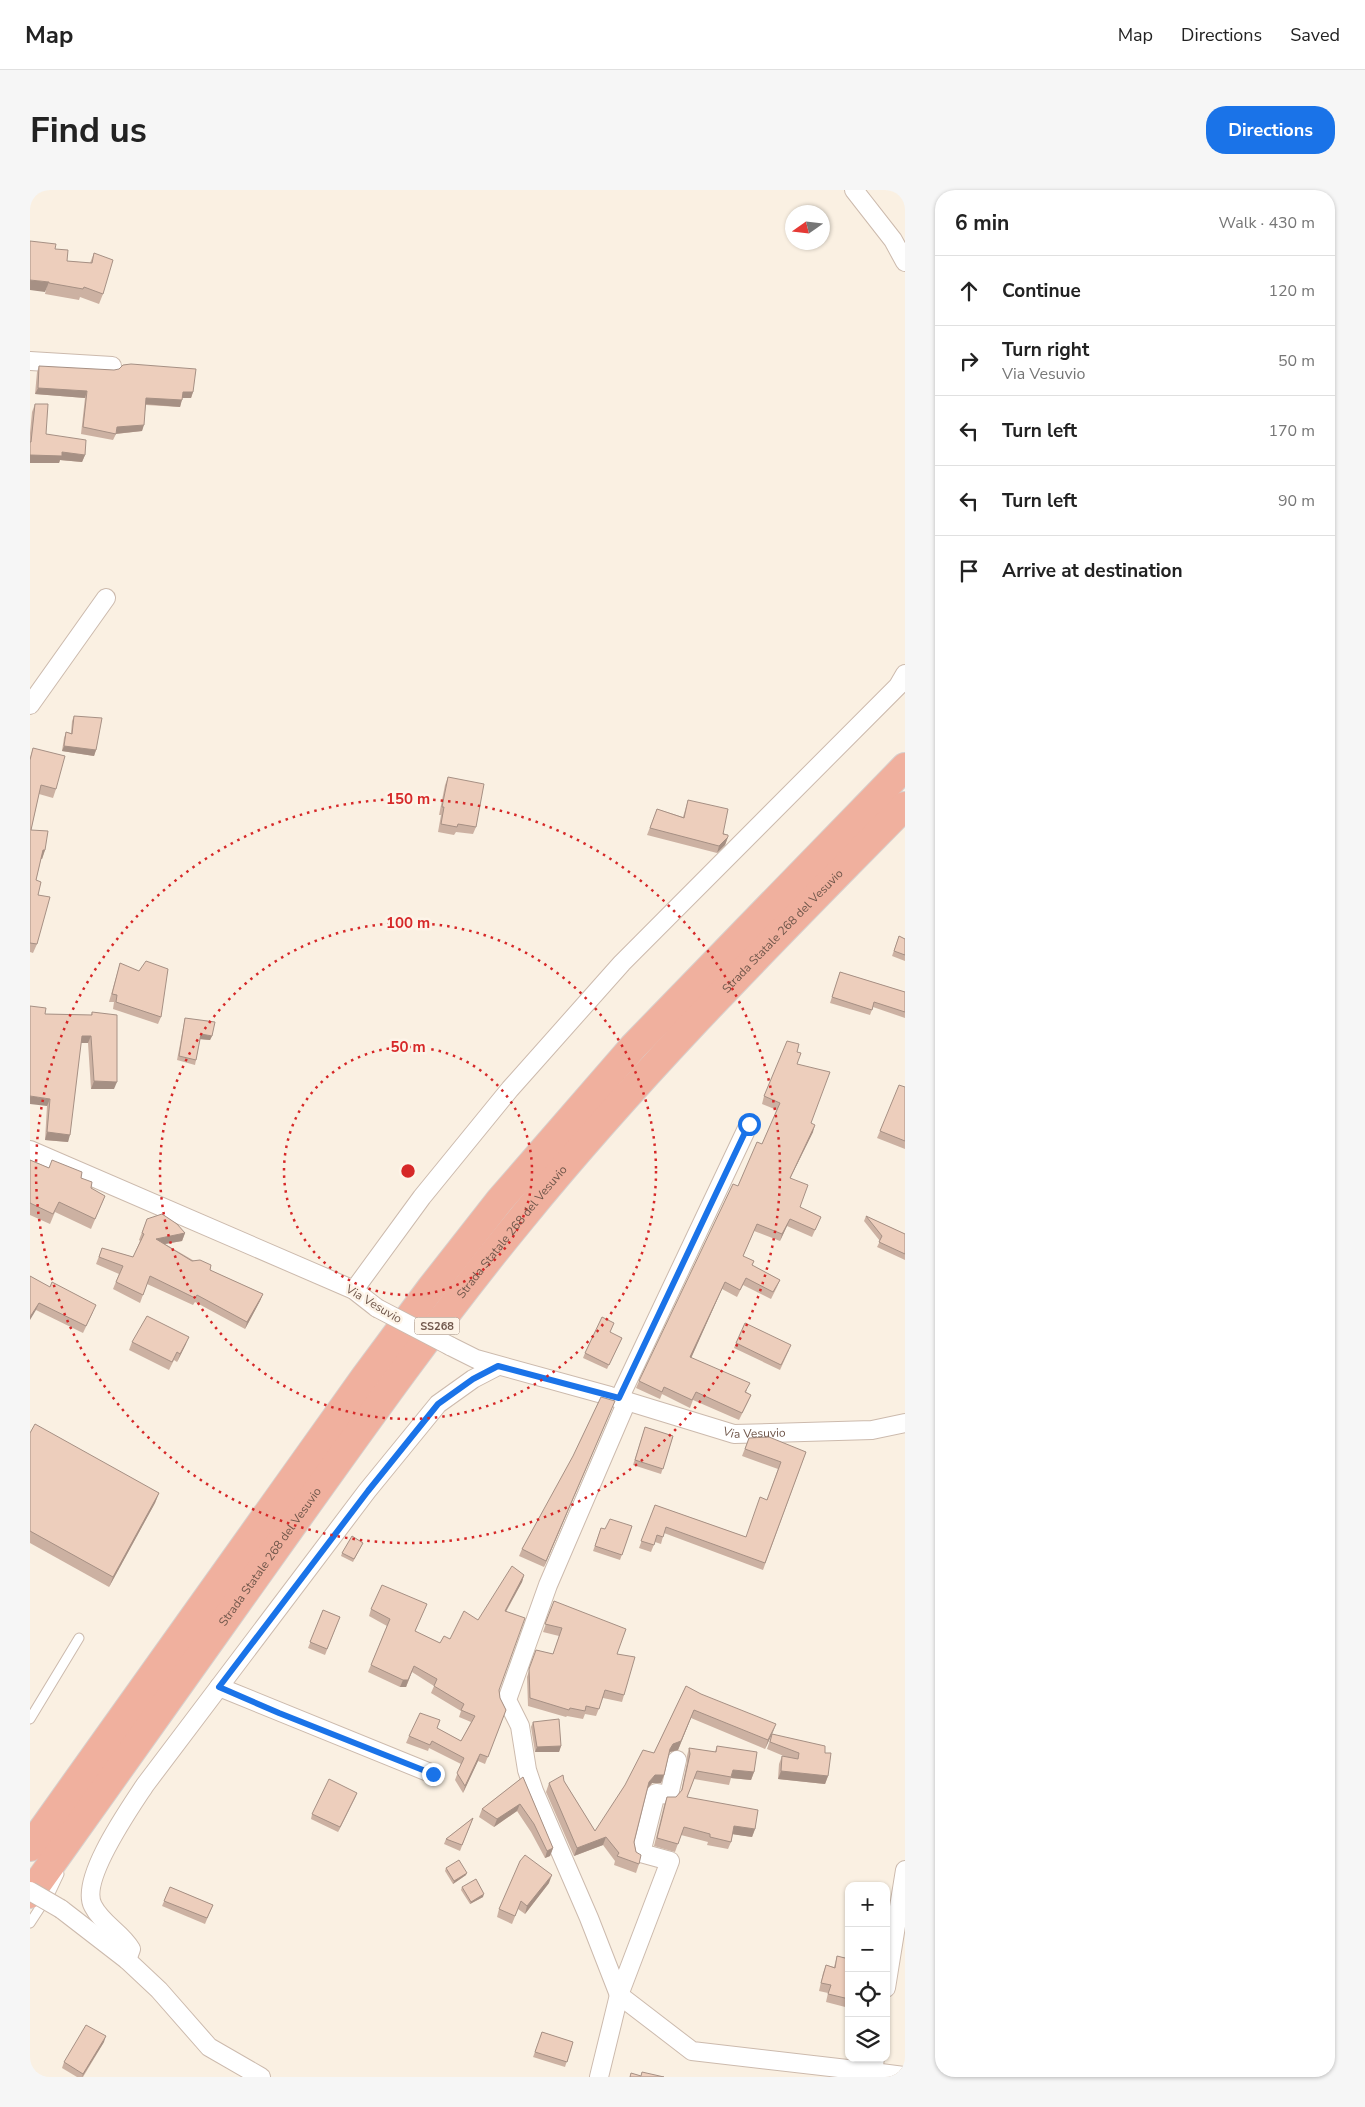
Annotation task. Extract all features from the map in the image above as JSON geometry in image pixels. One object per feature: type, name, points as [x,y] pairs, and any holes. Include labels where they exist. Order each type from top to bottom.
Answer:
[{"type":"highway","name":"SS268","points":[[30,1847],[365,1377],[500,1200],[633,1047],[905,767]]},
{"type":"highway","name":"Strada Statale 268 del Vesuvio","points":[[30,1893],[386,1395],[452,1306],[521,1219],[593,1133],[652,1067],[905,806]]},
{"type":"street","points":[[854,190],[893,240],[905,262]]},
{"type":"street","points":[[30,361],[112,366]]},
{"type":"street","points":[[30,705],[106,598]]},
{"type":"street","points":[[354,1290],[422,1196],[510,1089],[622,964],[898,686],[905,674]]},
{"type":"street","points":[[749,1124],[623,1400],[548,1585],[507,1700],[520,1726],[527,1770],[534,1791],[589,1918],[619,1995],[692,2051],[874,2065],[905,2076]]},
{"type":"street","name":"Via Vesuvio","points":[[30,1150],[354,1290],[377,1308],[476,1359],[498,1366],[623,1400],[734,1434],[872,1430],[905,1423]]},
{"type":"street","points":[[127,1960],[131,1949],[124,1937],[107,1924],[92,1905],[91,1883],[113,1835],[145,1785],[368,1491],[438,1404],[473,1379],[498,1366]]},
{"type":"street","points":[[219,1687],[433,1774]]},
{"type":"street","points":[[599,2077],[619,1995],[670,1861],[641,1854],[656,1793],[669,1795],[677,1760]]},
{"type":"street","points":[[889,1972],[905,1870]]},
{"type":"street","points":[[30,1893],[61,1909],[127,1960],[159,1990],[209,2047],[260,2077]]},
{"type":"lane","points":[[30,1719],[79,1638]]},
{"type":"lane","points":[[30,1923],[51,1891],[83,1821]]},
{"type":"building","points":[[30,241],[56,244],[55,249],[68,250],[67,261],[92,263],[94,253],[113,260],[103,294],[84,287],[83,289],[30,280]]},
{"type":"building","points":[[123,365],[196,369],[193,392],[183,392],[182,400],[146,398],[144,425],[117,427],[116,434],[83,427],[87,391],[38,388],[39,366],[114,370],[119,369]]},
{"type":"building","points":[[35,404],[48,404],[46,434],[86,440],[85,455],[62,452],[62,456],[30,455]]},
{"type":"building","points":[[74,716],[102,718],[96,750],[64,746],[66,732],[72,734]]},
{"type":"building","points":[[33,748],[65,756],[56,789],[41,785],[31,830],[48,831],[45,850],[43,850],[36,880],[41,882],[38,895],[50,897],[37,944],[30,943],[30,760]]},
{"type":"building","points":[[448,777],[484,784],[476,827],[458,824],[457,827],[441,824],[444,807],[442,807]]},
{"type":"building","points":[[688,800],[728,809],[723,834],[728,835],[728,837],[719,846],[650,828],[657,809],[684,818]]},
{"type":"building","points":[[899,936],[905,939],[905,955],[894,951]]},
{"type":"building","points":[[146,961],[168,969],[161,1017],[116,1002],[117,995],[112,994],[120,963],[139,971]]},
{"type":"building","points":[[840,972],[905,992],[905,1012],[874,1002],[872,1010],[832,997]]},
{"type":"building","points":[[30,1006],[46,1008],[45,1014],[92,1015],[92,1012],[117,1015],[117,1082],[94,1081],[91,1036],[82,1036],[70,1135],[47,1132],[50,1099],[30,1096]]},
{"type":"building","points":[[185,1018],[215,1022],[212,1036],[201,1034],[196,1060],[179,1056]]},
{"type":"building","points":[[787,1041],[799,1044],[797,1052],[801,1053],[797,1064],[830,1072],[811,1123],[815,1125],[790,1178],[808,1185],[800,1207],[821,1217],[815,1230],[790,1219],[782,1234],[757,1224],[743,1256],[754,1261],[752,1265],[780,1280],[773,1292],[746,1278],[740,1290],[725,1282],[690,1357],[750,1383],[745,1392],[751,1395],[742,1413],[696,1392],[692,1400],[664,1387],[662,1392],[639,1381],[733,1184],[738,1186],[757,1142],[762,1144],[780,1103],[764,1096]]},
{"type":"building","points":[[899,1085],[905,1087],[905,1141],[880,1131]]},
{"type":"building","points":[[30,1160],[49,1168],[52,1160],[82,1172],[81,1178],[92,1182],[91,1188],[105,1196],[95,1219],[59,1202],[53,1214],[30,1203]]},
{"type":"building","points":[[162,1214],[177,1224],[185,1233],[156,1239],[192,1261],[200,1260],[211,1265],[210,1270],[263,1294],[247,1322],[197,1295],[195,1298],[150,1276],[143,1295],[116,1282],[123,1266],[99,1257],[102,1248],[133,1257],[144,1234],[142,1233],[147,1219]]},
{"type":"building","points":[[866,1216],[905,1234],[905,1254],[879,1242],[882,1236]]},
{"type":"building","points":[[30,1276],[50,1287],[52,1282],[96,1305],[86,1326],[39,1303],[30,1317]]},
{"type":"building","points":[[147,1316],[189,1337],[180,1354],[177,1352],[172,1362],[132,1342]]},
{"type":"building","points":[[602,1317],[614,1323],[610,1332],[622,1338],[609,1365],[585,1353]]},
{"type":"building","points":[[745,1323],[791,1345],[781,1365],[736,1343]]},
{"type":"building","points":[[601,1397],[615,1401],[546,1561],[522,1549],[573,1456]]},
{"type":"building","points":[[35,1424],[159,1493],[113,1577],[30,1531],[30,1433]]},
{"type":"building","points":[[645,1427],[673,1436],[663,1469],[635,1460]]},
{"type":"building","points":[[769,1437],[806,1452],[765,1563],[666,1527],[663,1537],[657,1535],[654,1545],[641,1541],[655,1505],[746,1537],[760,1497],[767,1500],[781,1462],[745,1449],[749,1438]]},
{"type":"building","points":[[610,1519],[632,1526],[622,1555],[595,1546],[601,1528],[605,1529]]},
{"type":"building","points":[[352,1536],[363,1543],[354,1559],[342,1553]]},
{"type":"building","points":[[512,1566],[524,1575],[505,1611],[525,1618],[499,1690],[500,1698],[506,1710],[488,1757],[480,1754],[465,1786],[457,1773],[464,1758],[432,1741],[430,1745],[409,1736],[420,1713],[440,1720],[437,1728],[461,1741],[475,1716],[461,1710],[464,1704],[434,1686],[437,1679],[414,1666],[408,1680],[403,1680],[371,1665],[390,1619],[371,1609],[382,1585],[427,1604],[415,1631],[440,1643],[444,1636],[450,1639],[464,1611],[478,1620]]},
{"type":"building","points":[[554,1601],[626,1629],[617,1654],[635,1657],[624,1695],[605,1690],[599,1709],[586,1706],[585,1711],[570,1708],[569,1710],[530,1698],[529,1669],[536,1650],[553,1654],[562,1628],[545,1624]]},
{"type":"building","points":[[323,1610],[340,1617],[327,1649],[310,1642]]},
{"type":"building","points":[[686,1686],[701,1694],[776,1724],[768,1740],[694,1710],[681,1741],[673,1744],[670,1749],[664,1775],[655,1775],[649,1782],[634,1842],[636,1852],[641,1855],[639,1864],[617,1856],[619,1853],[606,1837],[577,1848],[549,1783],[563,1775],[564,1781],[595,1831],[625,1785],[643,1750],[654,1753]]},
{"type":"building","points":[[559,1719],[561,1746],[537,1747],[533,1722]]},
{"type":"building","points":[[772,1734],[825,1746],[825,1753],[831,1753],[828,1776],[781,1771],[782,1756],[798,1759],[799,1753],[770,1742]]},
{"type":"building","points":[[717,1746],[757,1752],[754,1772],[733,1770],[731,1777],[697,1771],[687,1797],[758,1810],[755,1829],[734,1826],[731,1842],[710,1837],[710,1834],[684,1827],[678,1844],[657,1838],[667,1797],[676,1797],[682,1790],[690,1754],[689,1748],[716,1752]]},
{"type":"building","points":[[523,1777],[553,1848],[547,1851],[534,1824],[520,1804],[497,1819],[482,1809]]},
{"type":"building","points":[[329,1779],[357,1793],[340,1827],[312,1814]]},
{"type":"building","points":[[473,1818],[462,1845],[446,1839]]},
{"type":"building","points":[[525,1855],[552,1875],[527,1906],[521,1901],[515,1916],[499,1909],[520,1861]]},
{"type":"building","points":[[459,1860],[467,1873],[454,1881],[446,1868]]},
{"type":"building","points":[[476,1879],[484,1894],[471,1902],[462,1887]]},
{"type":"building","points":[[170,1887],[213,1905],[207,1918],[164,1901]]},
{"type":"building","points":[[837,1956],[845,1958],[845,1998],[828,1994],[831,1985],[821,1983],[826,1965],[835,1968]]},
{"type":"building","points":[[86,2025],[106,2036],[83,2074],[64,2062]]},
{"type":"building","points":[[542,2032],[573,2042],[567,2062],[535,2052]]},
{"type":"building","points":[[642,2072],[664,2077],[630,2077],[631,2073],[641,2076]]},
{"type":"route","points":[[433,1774],[219,1687],[368,1491],[438,1404],[473,1379],[498,1366],[619,1398],[749,1124]]}]
